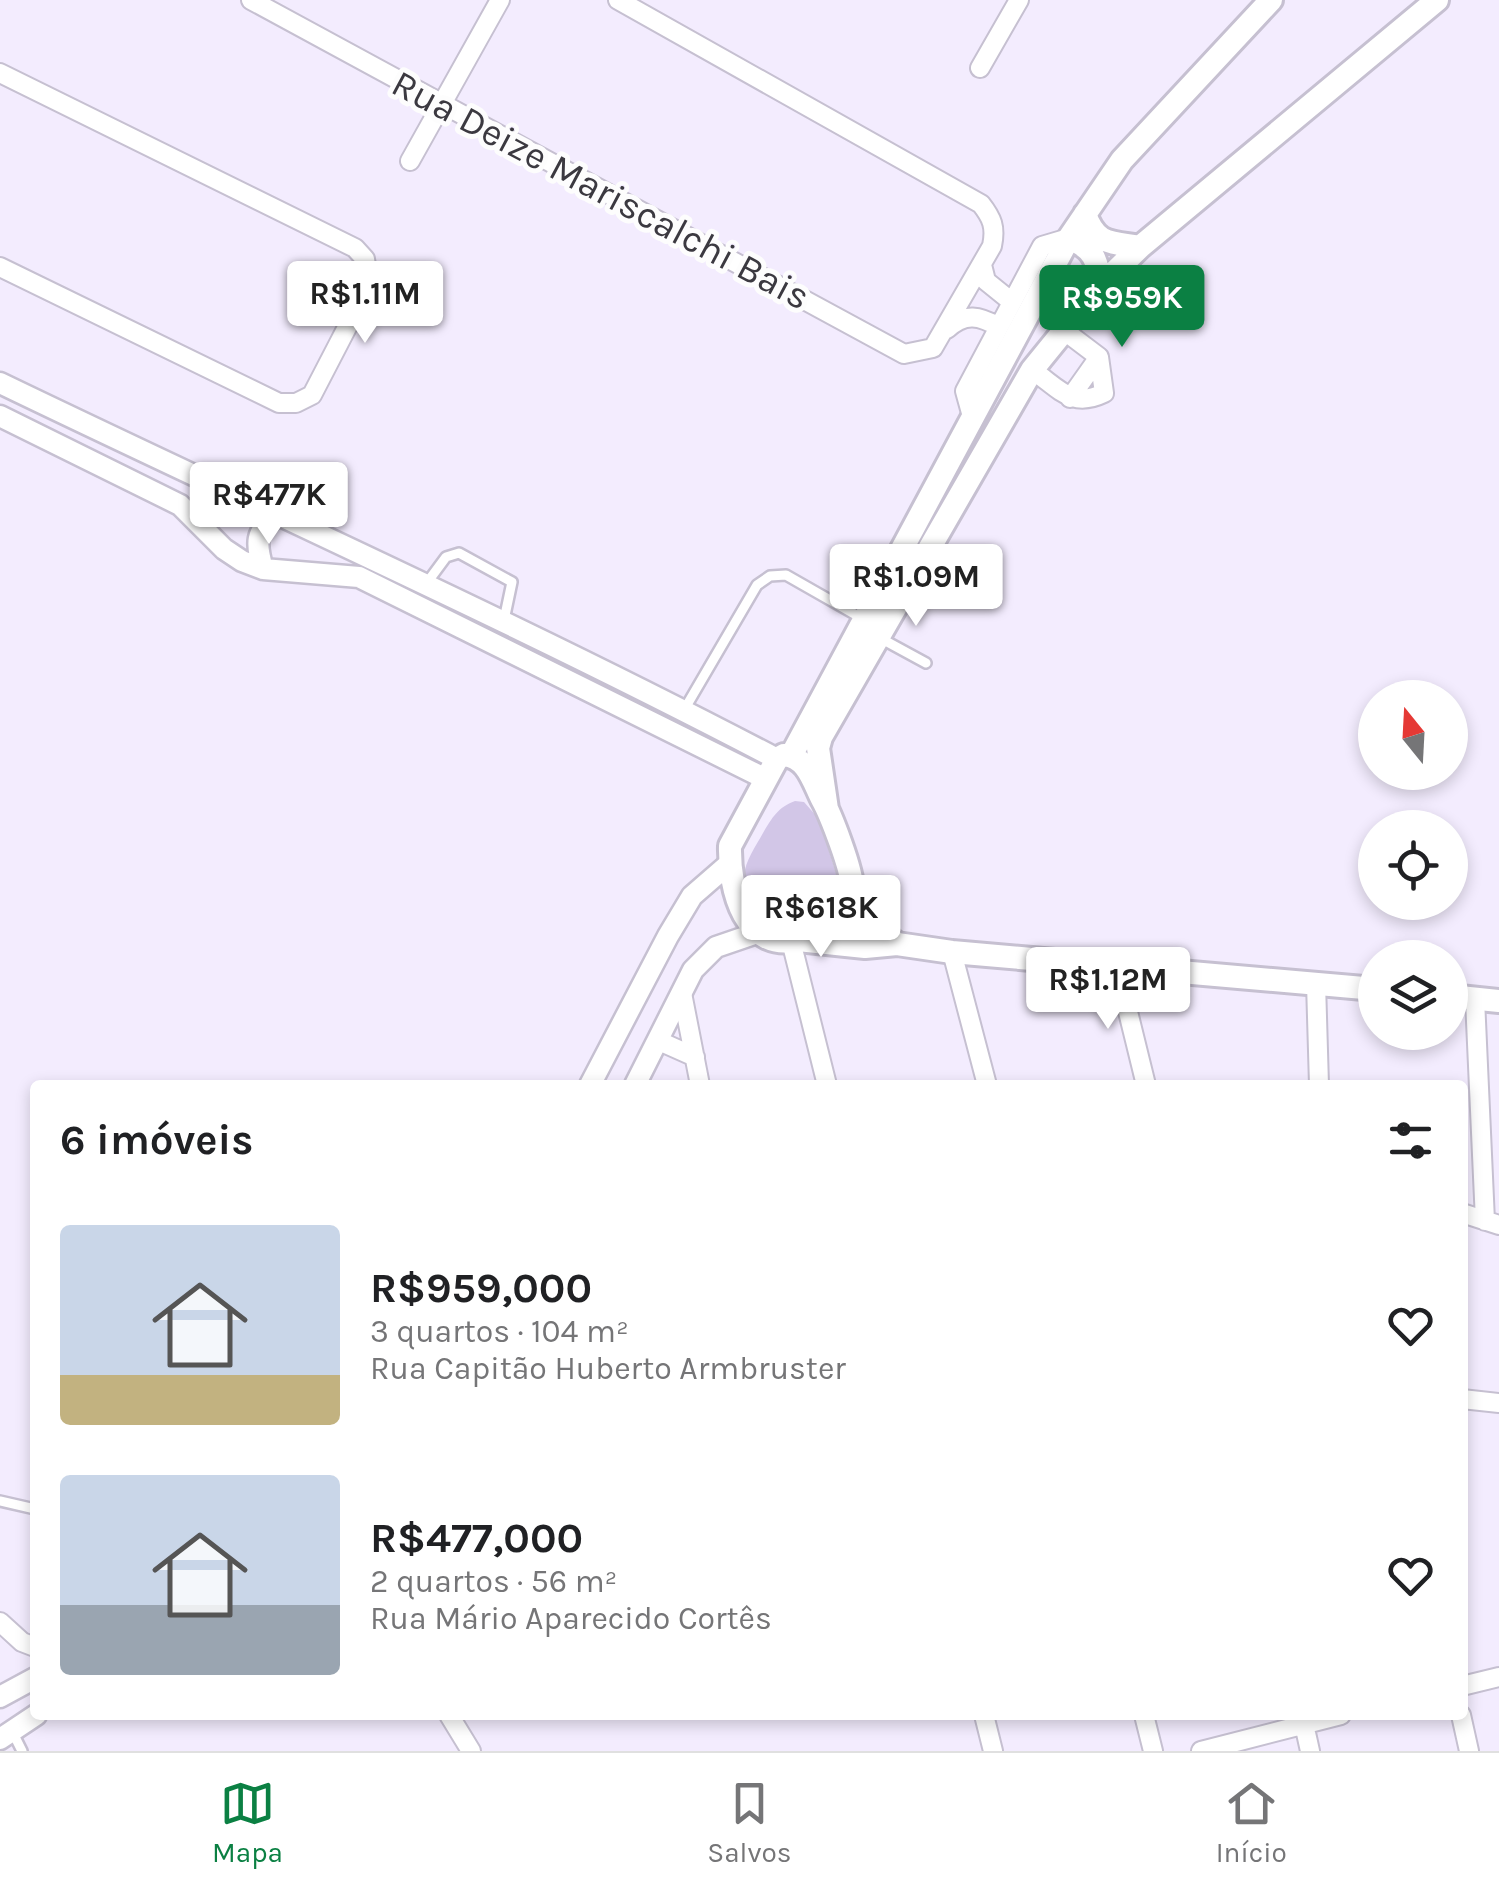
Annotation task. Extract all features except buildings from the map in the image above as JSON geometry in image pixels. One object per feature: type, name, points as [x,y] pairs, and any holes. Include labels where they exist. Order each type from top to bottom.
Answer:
[{"type":"main road","points":[[897,944],[863,916],[828,809],[818,748],[972,420],[1069,238],[1134,146],[1272,0]]},
{"type":"main road","points":[[1358,987],[897,944],[851,947],[770,939],[757,932],[739,908],[730,846],[778,765],[873,629],[1036,373],[1100,285],[1140,247],[1438,0]]},
{"type":"main road","points":[[1086,214],[1092,231],[1100,239],[1140,247]]},
{"type":"main road","points":[[1069,238],[1092,252],[1098,261],[1100,285]]},
{"type":"main road","points":[[778,765],[807,768],[828,809]]},
{"type":"main road","points":[[794,941],[817,934],[834,922],[846,906],[852,888]]},
{"type":"main road","points":[[1468,998],[1499,1001]]},
{"type":"street","name":"Rua Deize Mariscalchi Bais","points":[[251,0],[904,354],[933,348],[982,266],[995,233],[992,218],[981,204],[618,0]]},
{"type":"street","points":[[410,160],[500,0]]},
{"type":"street","points":[[980,68],[1020,0]]},
{"type":"street","points":[[0,72],[355,248],[365,259],[369,285],[312,395],[296,403],[279,403],[0,267]]},
{"type":"street","points":[[972,420],[965,391],[1012,302],[1042,246],[1069,238]]},
{"type":"street","points":[[982,266],[986,282],[1012,302]]},
{"type":"street","name":"Rua Deize Mariscalchi Bais","points":[[947,329],[963,318],[981,316],[999,328]]},
{"type":"street","points":[[1036,373],[1070,398],[1100,357],[1066,332]]},
{"type":"street","points":[[0,383],[684,710],[778,765]]},
{"type":"street","points":[[0,416],[180,505],[224,549],[262,569],[359,577],[778,765]]},
{"type":"street","points":[[224,549],[250,531],[253,505]]},
{"type":"street","points":[[262,569],[258,536],[276,516]]},
{"type":"street","points":[[593,1080],[692,896],[730,863]]},
{"type":"street","points":[[639,1080],[693,970],[716,947],[757,932]]},
{"type":"street","points":[[794,941],[826,1080]]},
{"type":"street","points":[[952,952],[986,1080]]},
{"type":"street","points":[[1117,967],[1145,1080]]},
{"type":"street","points":[[1316,983],[1319,1080]]},
{"type":"street","points":[[682,993],[699,1080]]},
{"type":"street","points":[[1468,1216],[1492,1223],[1475,999]]},
{"type":"street","points":[[659,1041],[695,1057]]},
{"type":"street","points":[[1468,1400],[1499,1403]]},
{"type":"street","points":[[0,1622],[30,1645]]},
{"type":"street","points":[[1468,1685],[1499,1677]]},
{"type":"street","points":[[0,1697],[30,1681]]},
{"type":"street","points":[[6,1735],[30,1719]]},
{"type":"street","points":[[452,1720],[471,1751]]},
{"type":"street","points":[[985,1720],[993,1751]]},
{"type":"street","points":[[1145,1720],[1153,1751]]},
{"type":"street","points":[[1201,1751],[1303,1720],[1310,1751]]},
{"type":"street","points":[[1462,1720],[1469,1751]]},
{"type":"lane","points":[[426,584],[446,557],[460,553],[512,582],[504,623]]},
{"type":"lane","points":[[684,710],[757,585],[770,576],[786,576],[926,663]]},
{"type":"lane","points":[[0,1501],[30,1507]]},
{"type":"lane","points":[[6,1735],[22,1751]]},
{"type":"shaded area","points":[[795,801],[804,802],[819,819],[840,886],[821,913],[796,928],[783,929],[758,915],[749,899],[744,876],[769,823]]}]
